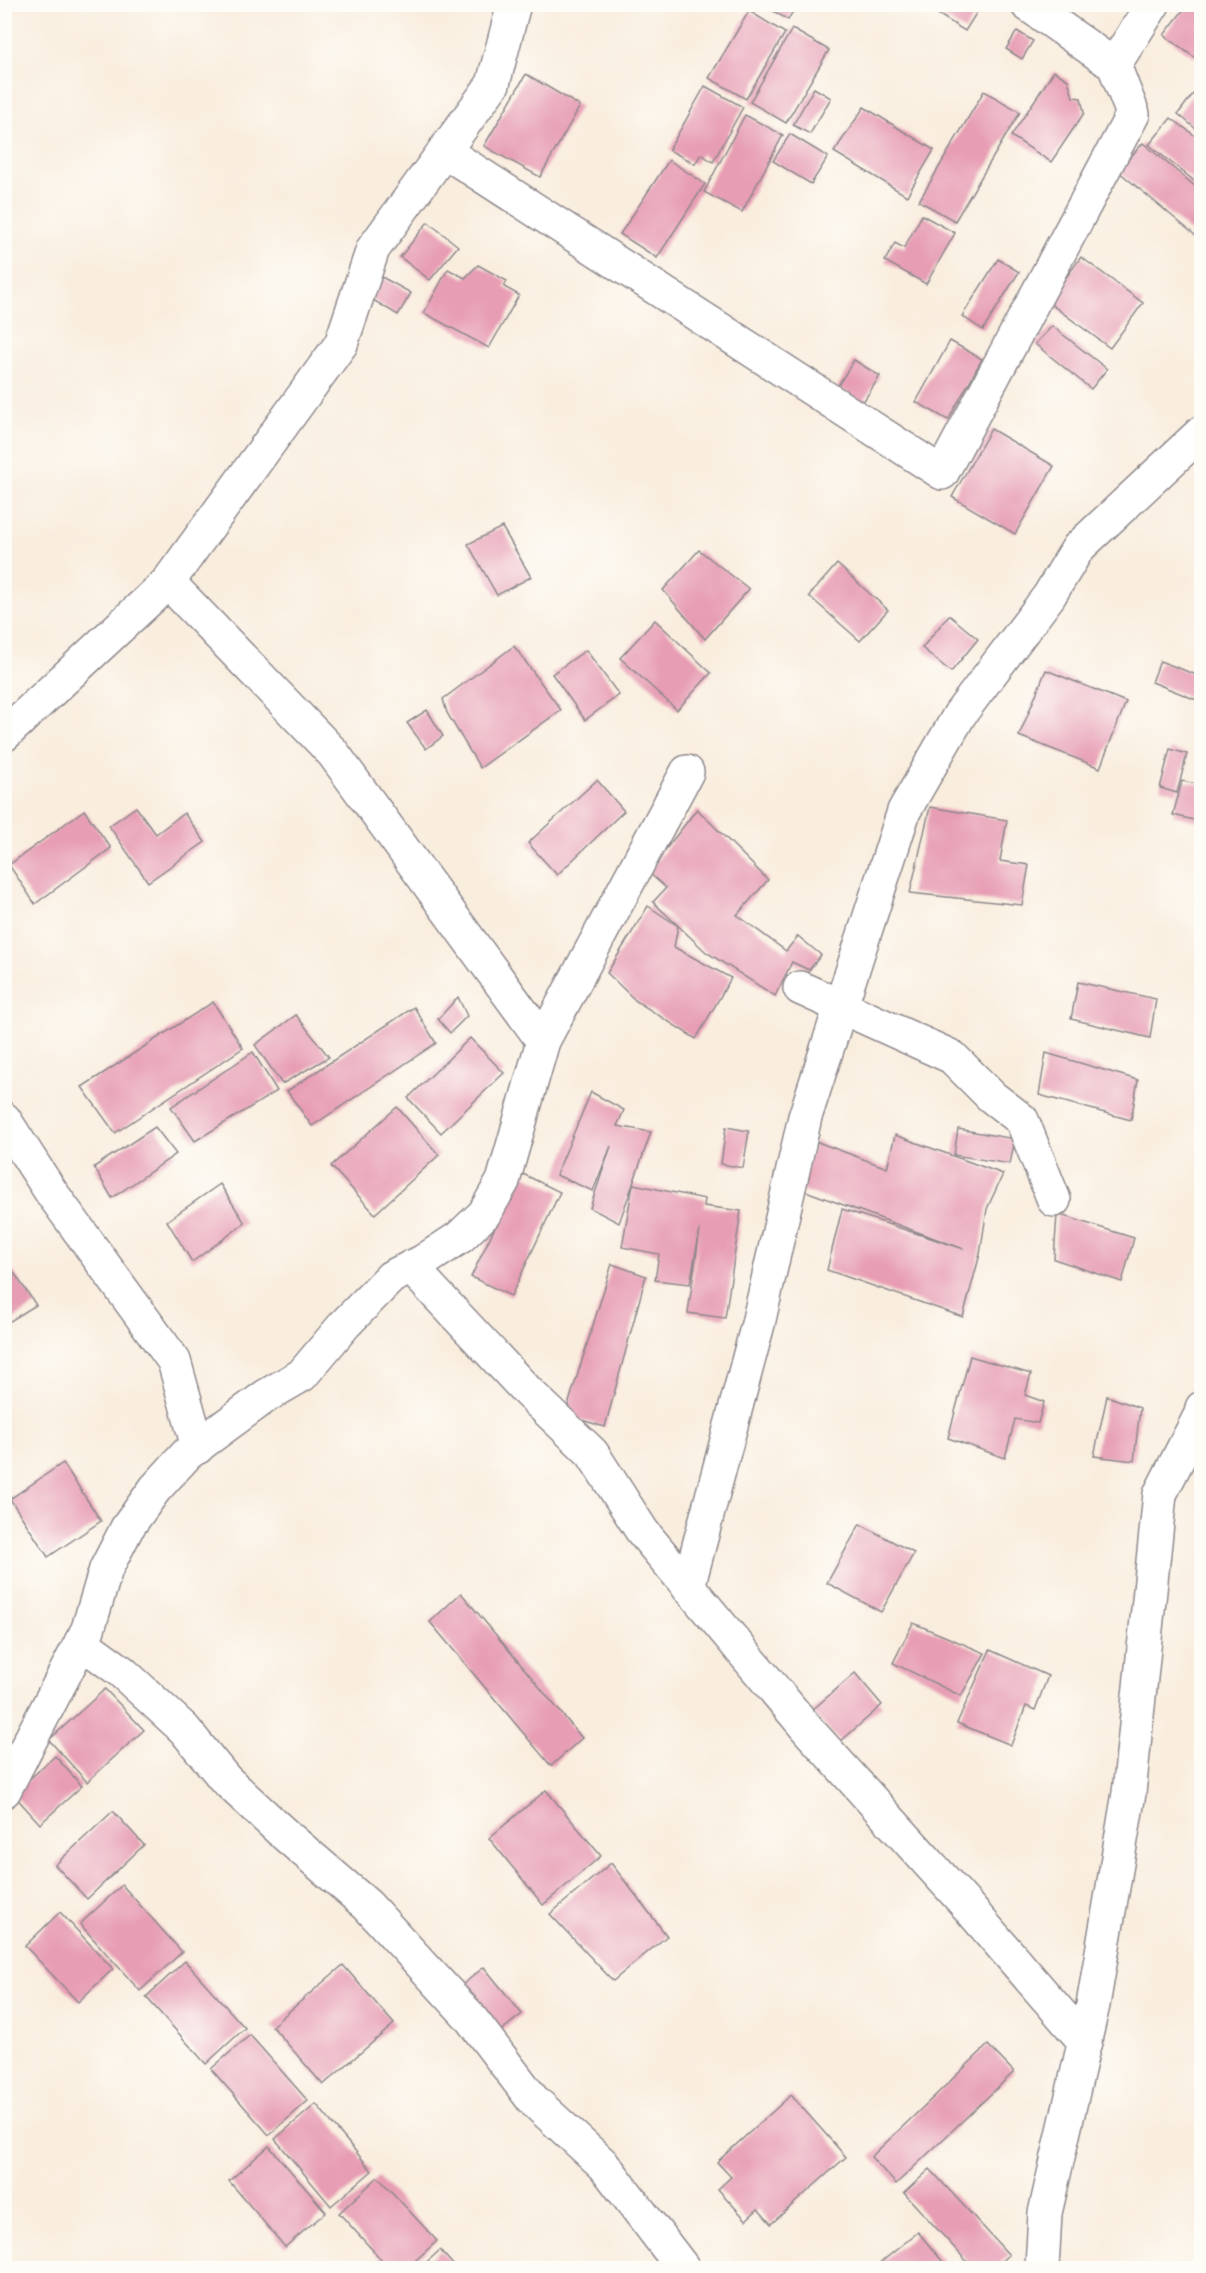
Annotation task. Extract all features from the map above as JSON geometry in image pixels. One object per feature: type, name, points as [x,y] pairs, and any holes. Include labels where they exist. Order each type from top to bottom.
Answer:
[{"type":"street","points":[[4,735],[168,582],[341,344],[373,249],[493,84],[514,4]]},
{"type":"street","points":[[444,151],[942,473],[1133,114],[1114,65],[1027,4]]},
{"type":"street","points":[[1114,65],[1153,4]]},
{"type":"street","points":[[688,1587],[758,1324],[805,1117],[904,811],[960,714],[1049,597],[1078,548],[1202,432]]},
{"type":"street","points":[[168,582],[333,753],[543,1041]]},
{"type":"street","points":[[6,1784],[88,1629],[105,1569],[127,1528],[155,1489],[188,1454],[266,1396],[302,1375],[345,1324],[391,1277],[460,1237],[484,1214],[503,1181],[543,1041],[687,772]]},
{"type":"street","points":[[800,988],[952,1057],[992,1097],[1022,1120],[1054,1200]]},
{"type":"street","points":[[4,1119],[51,1192],[174,1361],[198,1447]]},
{"type":"street","points":[[411,1267],[528,1392],[592,1453],[642,1531],[688,1587],[809,1731],[963,1901],[1084,2042]]},
{"type":"street","points":[[1042,2268],[1045,2213],[1095,1993],[1129,1793],[1160,1494],[1202,1408]]},
{"type":"street","points":[[81,1642],[122,1672],[184,1729],[225,1779],[383,1921],[469,2016],[533,2100],[604,2165],[683,2268]]},
{"type":"building","points":[[762,4],[797,4],[788,20]]},
{"type":"building","points":[[938,4],[982,4],[965,31],[933,11]]},
{"type":"building","points":[[1188,4],[1202,6],[1202,48],[1194,57],[1164,35]]},
{"type":"building","points":[[749,11],[785,33],[746,99],[709,78]]},
{"type":"building","points":[[792,29],[829,50],[786,123],[750,102]]},
{"type":"building","points":[[1017,31],[1033,41],[1022,59],[1006,49]]},
{"type":"building","points":[[1054,71],[1068,80],[1073,97],[1081,98],[1084,113],[1051,162],[1011,136]]},
{"type":"building","points":[[526,74],[580,106],[540,177],[484,146]]},
{"type":"building","points":[[705,86],[743,107],[713,162],[701,154],[695,164],[669,150]]},
{"type":"building","points":[[814,88],[831,98],[810,134],[793,125]]},
{"type":"building","points":[[984,91],[1020,112],[955,221],[919,201]]},
{"type":"building","points":[[1193,94],[1202,102],[1202,134],[1178,114]]},
{"type":"building","points":[[864,107],[934,150],[907,196],[834,152]]},
{"type":"building","points":[[745,115],[783,135],[742,212],[704,192]]},
{"type":"building","points":[[1171,118],[1202,141],[1202,187],[1149,145]]},
{"type":"building","points":[[790,134],[828,157],[811,184],[773,161]]},
{"type":"building","points":[[1143,143],[1202,192],[1202,241],[1118,171]]},
{"type":"building","points":[[669,160],[705,184],[657,258],[620,234]]},
{"type":"building","points":[[922,215],[955,233],[926,284],[885,261],[895,243],[904,248]]},
{"type":"building","points":[[428,222],[458,246],[430,280],[400,257]]},
{"type":"building","points":[[1081,257],[1143,303],[1110,348],[1048,302]]},
{"type":"building","points":[[998,259],[1019,272],[983,330],[962,316]]},
{"type":"building","points":[[478,265],[507,281],[504,287],[519,295],[489,348],[424,313],[448,269],[465,278]]},
{"type":"building","points":[[380,276],[411,293],[398,315],[368,297]]},
{"type":"building","points":[[1052,326],[1107,369],[1091,389],[1035,344]]},
{"type":"building","points":[[950,341],[982,359],[948,420],[916,402]]},
{"type":"building","points":[[854,360],[880,376],[863,402],[837,387]]},
{"type":"building","points":[[991,429],[1054,466],[1015,534],[952,497]]},
{"type":"building","points":[[502,527],[531,577],[497,595],[468,544]]},
{"type":"building","points":[[699,550],[749,589],[705,639],[663,590]]},
{"type":"building","points":[[837,564],[888,610],[860,641],[809,596]]},
{"type":"building","points":[[949,615],[978,639],[951,672],[922,648]]},
{"type":"building","points":[[655,620],[711,673],[677,710],[620,658]]},
{"type":"building","points":[[514,646],[561,710],[480,768],[447,713],[443,699]]},
{"type":"building","points":[[586,650],[619,695],[585,720],[552,674]]},
{"type":"building","points":[[1160,661],[1202,677],[1202,694],[1199,701],[1152,682]]},
{"type":"building","points":[[1046,670],[1126,702],[1100,768],[1019,736]]},
{"type":"building","points":[[427,710],[443,736],[426,749],[407,723]]},
{"type":"building","points":[[1170,749],[1187,754],[1177,793],[1160,788]]},
{"type":"building","points":[[597,780],[624,811],[557,875],[528,843]]},
{"type":"building","points":[[1182,781],[1202,785],[1202,822],[1173,815]]},
{"type":"building","points":[[136,807],[156,834],[184,813],[205,842],[148,882],[109,826]]},
{"type":"building","points":[[930,807],[1007,820],[1000,861],[1029,865],[1022,905],[910,893]]},
{"type":"building","points":[[697,809],[768,880],[737,915],[786,951],[798,936],[821,955],[809,970],[792,962],[775,996],[706,952],[653,902],[666,888],[648,872]]},
{"type":"building","points":[[84,810],[111,848],[35,904],[9,865]]},
{"type":"building","points":[[648,906],[678,926],[674,947],[731,978],[696,1039],[636,1001],[607,973]]},
{"type":"building","points":[[1078,982],[1156,999],[1150,1038],[1071,1019]]},
{"type":"building","points":[[458,997],[467,1016],[450,1033],[438,1019]]},
{"type":"building","points":[[213,1002],[243,1048],[115,1133],[82,1087]]},
{"type":"building","points":[[414,1007],[436,1043],[312,1126],[287,1091]]},
{"type":"building","points":[[296,1015],[329,1057],[282,1084],[255,1045]]},
{"type":"building","points":[[470,1038],[504,1073],[441,1133],[408,1098]]},
{"type":"building","points":[[253,1052],[277,1091],[195,1141],[171,1107]]},
{"type":"building","points":[[1046,1053],[1138,1080],[1131,1120],[1039,1095]]},
{"type":"building","points":[[591,1092],[624,1110],[617,1126],[651,1132],[619,1223],[590,1208],[611,1146],[593,1191],[556,1175]]},
{"type":"building","points":[[397,1107],[439,1155],[375,1214],[331,1166]]},
{"type":"building","points":[[155,1127],[176,1154],[112,1198],[94,1167]]},
{"type":"building","points":[[726,1127],[749,1131],[743,1168],[721,1164]]},
{"type":"building","points":[[958,1129],[1015,1139],[1010,1164],[954,1155]]},
{"type":"building","points":[[895,1135],[1003,1174],[987,1209],[980,1254],[963,1317],[827,1270],[842,1209],[964,1249],[800,1189],[815,1141],[887,1168]]},
{"type":"building","points":[[521,1173],[560,1192],[511,1296],[471,1277]]},
{"type":"building","points":[[220,1184],[245,1223],[192,1262],[167,1221]]},
{"type":"building","points":[[633,1184],[705,1199],[704,1206],[741,1211],[725,1318],[688,1313],[700,1229],[690,1284],[655,1280],[659,1254],[622,1247]]},
{"type":"building","points":[[1057,1214],[1134,1238],[1122,1282],[1054,1259]]},
{"type":"building","points":[[4,1258],[36,1305],[4,1325]]},
{"type":"building","points":[[612,1264],[646,1276],[605,1427],[565,1415]]},
{"type":"building","points":[[970,1356],[1031,1374],[1025,1395],[1044,1402],[1038,1423],[1015,1419],[1005,1458],[948,1438]]},
{"type":"building","points":[[1107,1396],[1140,1408],[1134,1461],[1094,1456]]},
{"type":"building","points":[[63,1463],[101,1521],[48,1557],[10,1499]]},
{"type":"building","points":[[860,1524],[914,1553],[881,1612],[827,1583]]},
{"type":"building","points":[[461,1593],[582,1738],[551,1766],[430,1622]]},
{"type":"building","points":[[913,1623],[985,1653],[961,1696],[893,1663]]},
{"type":"building","points":[[990,1650],[1048,1676],[1035,1710],[1026,1706],[1011,1745],[957,1723]]},
{"type":"building","points":[[855,1673],[882,1705],[840,1742],[811,1711]]},
{"type":"building","points":[[105,1689],[144,1730],[87,1782],[49,1740]]},
{"type":"building","points":[[55,1756],[82,1786],[40,1824],[13,1794]]},
{"type":"building","points":[[546,1790],[601,1856],[543,1905],[489,1838]]},
{"type":"building","points":[[113,1811],[144,1845],[87,1899],[55,1865]]},
{"type":"building","points":[[611,1863],[667,1936],[613,1981],[550,1914]]},
{"type":"building","points":[[122,1885],[182,1952],[140,1991],[80,1924]]},
{"type":"building","points":[[60,1912],[113,1969],[78,2002],[25,1946]]},
{"type":"building","points":[[185,1961],[245,2028],[206,2064],[146,1997]]},
{"type":"building","points":[[343,1965],[394,2024],[323,2085],[272,2026]]},
{"type":"building","points":[[484,1967],[522,2014],[497,2034],[460,1987]]},
{"type":"building","points":[[250,2035],[308,2101],[269,2135],[211,2069]]},
{"type":"building","points":[[988,2045],[1014,2072],[896,2184],[871,2157]]},
{"type":"building","points":[[791,2095],[846,2157],[771,2224],[758,2209],[746,2220],[718,2189],[731,2177],[717,2162]]},
{"type":"building","points":[[316,2104],[372,2171],[331,2206],[275,2139]]},
{"type":"building","points":[[269,2146],[326,2212],[285,2247],[229,2181]]},
{"type":"building","points":[[930,2169],[1009,2255],[995,2268],[973,2268],[904,2193]]},
{"type":"building","points":[[378,2177],[437,2241],[407,2268],[389,2268],[339,2213]]},
{"type":"building","points":[[918,2232],[948,2268],[874,2268]]},
{"type":"building","points":[[440,2250],[456,2268],[420,2268]]}]
